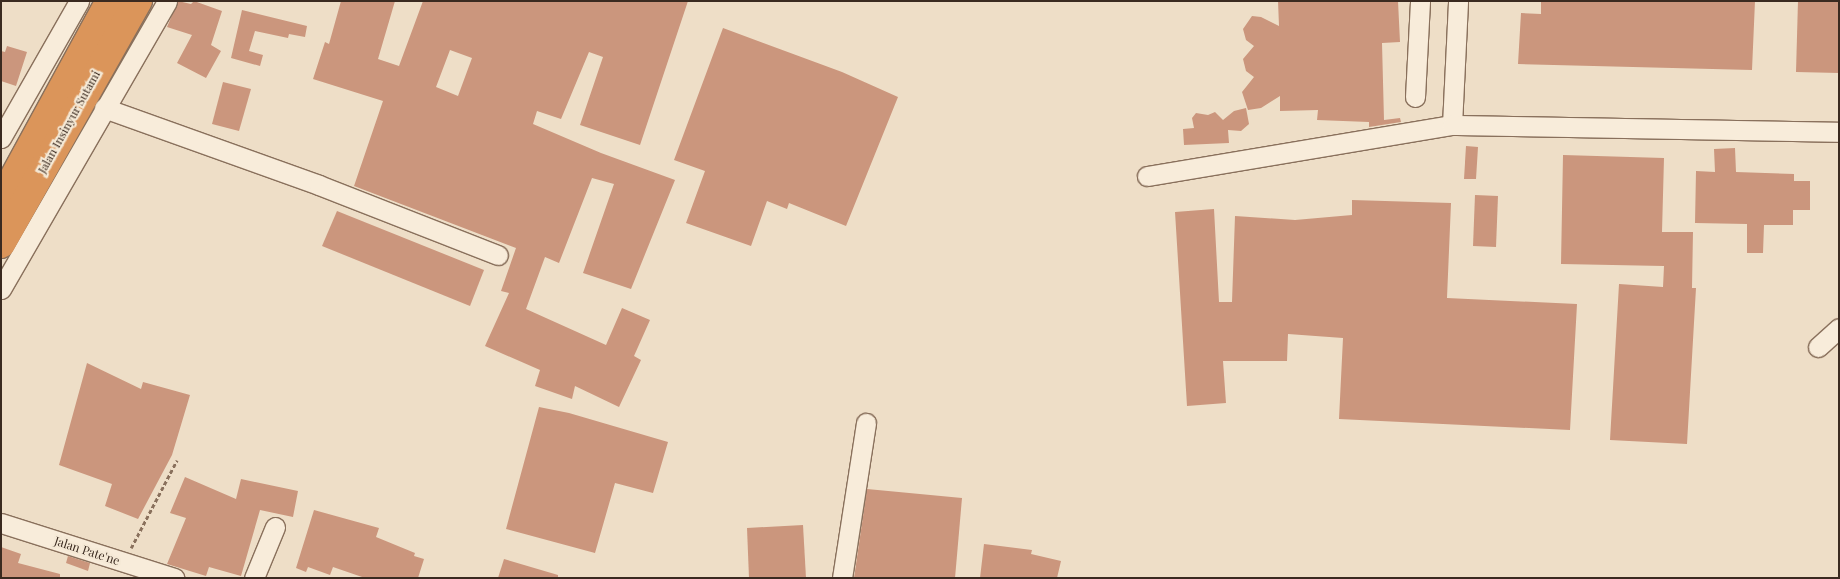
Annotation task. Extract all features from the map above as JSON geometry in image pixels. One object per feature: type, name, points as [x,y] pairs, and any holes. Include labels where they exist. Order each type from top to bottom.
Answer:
[{"type":"highway","name":"Jalan Insinyur Sutami","points":[[1,201],[110,1]]},
{"type":"highway","name":"Jalan Insinyur Sutami","points":[[1,244],[138,1]]},
{"type":"street","points":[[1,138],[78,1]]},
{"type":"street","points":[[1,289],[167,1]]},
{"type":"street","points":[[1415,97],[1420,1]]},
{"type":"street","points":[[1452,125],[1458,1]]},
{"type":"street","points":[[104,108],[319,185],[498,254]]},
{"type":"street","points":[[1147,176],[1452,125],[1839,132]]},
{"type":"street","points":[[1818,347],[1839,328]]},
{"type":"street","points":[[842,578],[866,423]]},
{"type":"street","name":"Jalan Pate'ne","points":[[1,524],[174,578]]},
{"type":"street","points":[[254,578],[276,527]]},
{"type":"path","points":[[123,562],[177,460]]},
{"type":"building","points":[[178,1],[191,4],[194,1],[222,11],[211,45],[221,51],[206,78],[177,63],[192,35],[167,27]]},
{"type":"building","points":[[341,1],[395,1],[378,59],[399,66],[423,1],[688,1],[640,145],[580,125],[603,57],[589,52],[561,119],[537,111],[533,124],[601,153],[675,180],[631,289],[583,273],[614,184],[592,178],[559,263],[545,257],[526,309],[606,345],[622,308],[650,320],[634,356],[641,360],[619,407],[575,386],[572,399],[535,386],[540,370],[485,346],[509,293],[501,291],[516,248],[354,186],[383,101],[313,79],[325,42],[329,44]],"holes":[[[450,50],[472,58],[458,96],[436,87]]]},
{"type":"building","points":[[1278,1],[1398,1],[1400,42],[1382,43],[1384,120],[1400,118],[1401,122],[1369,127],[1369,122],[1317,120],[1318,110],[1280,111],[1280,96],[1261,108],[1248,110],[1242,92],[1254,77],[1246,71],[1243,59],[1254,46],[1246,40],[1243,29],[1252,16],[1261,17],[1279,26]]},
{"type":"building","points":[[1541,1],[1755,1],[1752,70],[1518,64],[1521,13],[1541,14]]},
{"type":"building","points":[[1798,1],[1839,1],[1839,73],[1796,72]]},
{"type":"building","points":[[242,10],[307,26],[305,37],[289,34],[288,38],[255,31],[249,51],[263,55],[260,66],[231,58]]},
{"type":"building","points":[[723,28],[842,72],[898,97],[846,226],[789,203],[787,209],[767,201],[751,246],[686,223],[705,171],[674,160]]},
{"type":"building","points":[[7,46],[27,52],[16,86],[1,81],[1,51],[5,52]]},
{"type":"building","points":[[223,82],[251,89],[239,131],[212,124]]},
{"type":"building","points":[[1246,108],[1249,124],[1241,131],[1228,130],[1229,143],[1184,145],[1183,129],[1194,128],[1192,118],[1196,113],[1208,115],[1215,112],[1223,120],[1234,111]]},
{"type":"building","points":[[1466,146],[1478,147],[1476,179],[1464,179]]},
{"type":"building","points":[[1735,148],[1736,172],[1794,174],[1794,181],[1810,181],[1810,210],[1793,210],[1793,225],[1764,225],[1763,253],[1747,253],[1747,224],[1695,223],[1696,171],[1715,172],[1714,149]]},
{"type":"building","points":[[1563,155],[1664,158],[1662,232],[1693,232],[1692,288],[1696,288],[1687,444],[1610,440],[1619,284],[1663,287],[1664,266],[1561,264]]},
{"type":"building","points":[[1475,195],[1498,196],[1496,247],[1473,246]]},
{"type":"building","points":[[1352,200],[1451,203],[1447,298],[1577,304],[1570,430],[1339,419],[1343,338],[1288,334],[1287,361],[1223,361],[1226,403],[1187,406],[1175,212],[1214,209],[1219,302],[1232,302],[1235,216],[1295,220],[1352,215]]},
{"type":"building","points":[[337,211],[484,270],[470,306],[322,246]]},
{"type":"building","points":[[87,363],[141,389],[143,382],[190,395],[172,455],[138,519],[105,506],[112,484],[59,465]]},
{"type":"building","points":[[539,407],[569,413],[668,442],[653,493],[615,483],[595,553],[506,529]]},
{"type":"building","points":[[185,477],[236,499],[241,479],[298,491],[293,517],[260,510],[241,576],[209,567],[206,576],[167,564],[186,518],[170,513]]},
{"type":"building","points":[[867,489],[962,498],[955,578],[854,578]]},
{"type":"building","points":[[314,510],[379,528],[376,537],[415,553],[414,556],[424,559],[418,578],[365,578],[333,567],[330,575],[308,567],[306,572],[296,568]]},
{"type":"building","points":[[803,525],[806,578],[749,578],[747,528]]},
{"type":"building","points":[[984,544],[1032,550],[1031,554],[1061,561],[1057,578],[980,578]]},
{"type":"building","points":[[1,547],[21,554],[18,563],[60,574],[60,578],[1,578]]},
{"type":"building","points":[[68,556],[90,563],[88,571],[66,563]]},
{"type":"building","points":[[504,559],[558,575],[558,578],[498,578]]}]
